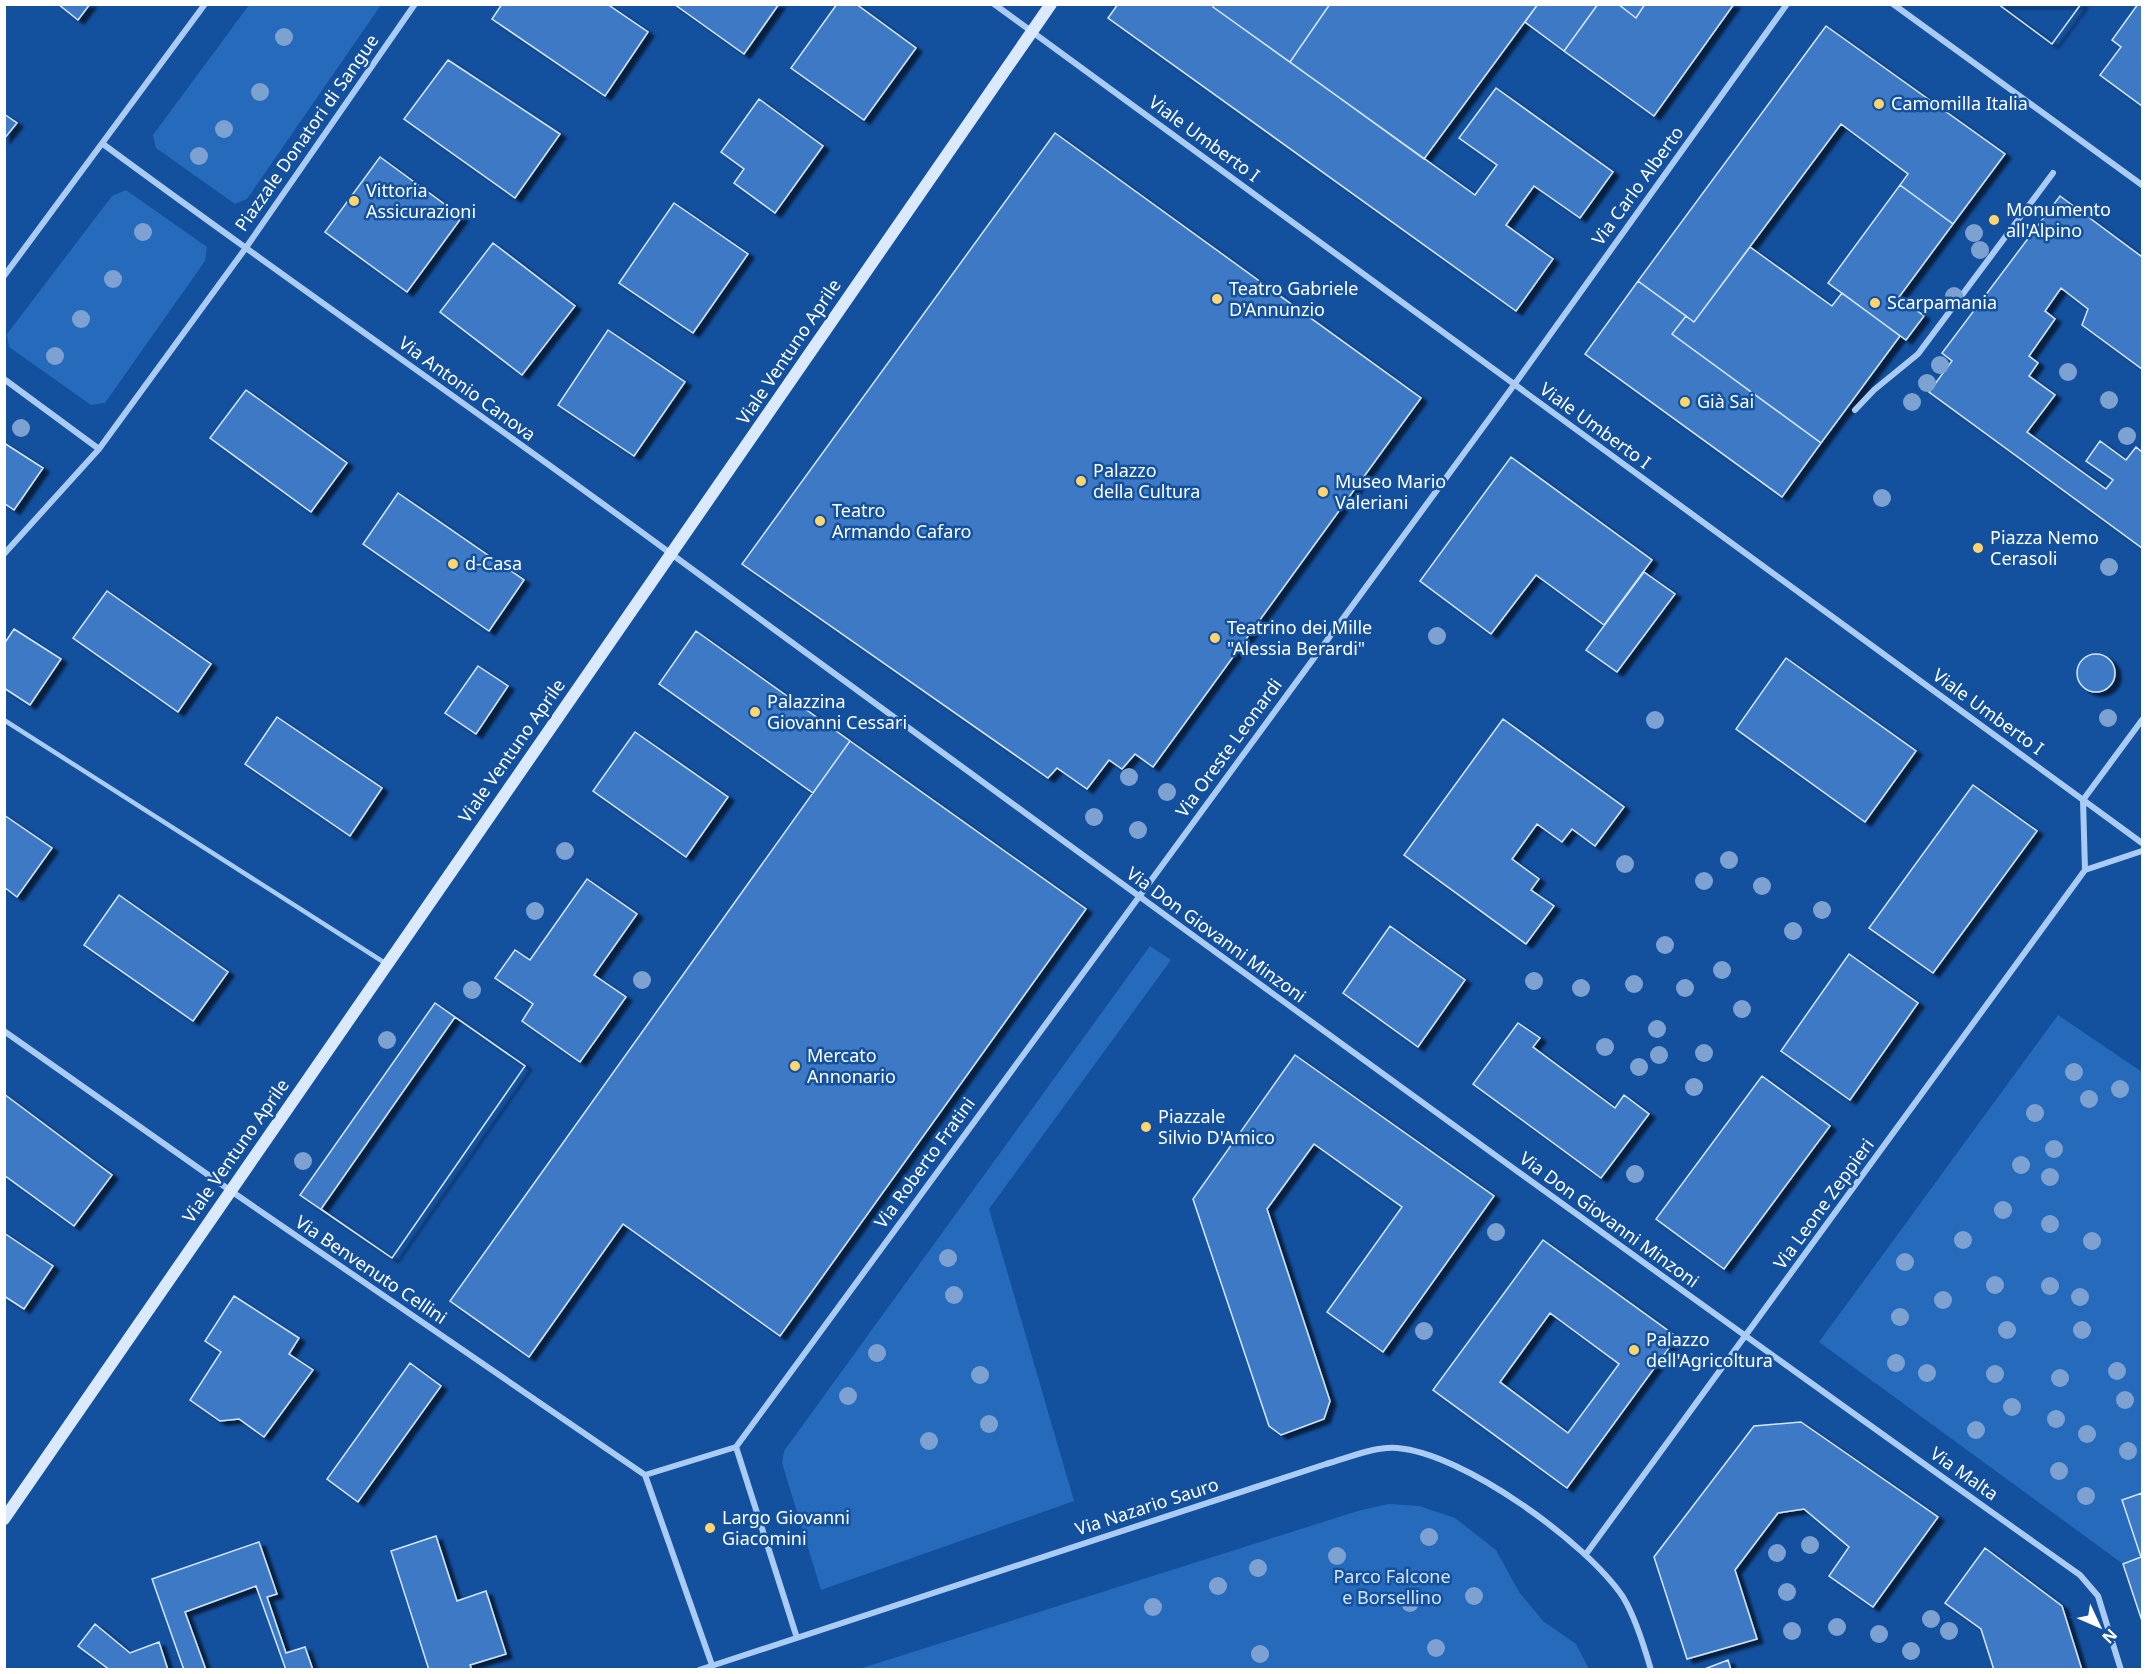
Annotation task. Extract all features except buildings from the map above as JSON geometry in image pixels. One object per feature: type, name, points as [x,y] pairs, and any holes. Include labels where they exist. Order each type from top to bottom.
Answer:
[{"type":"main road","name":"Viale Ventuno Aprile","points":[[4,1519],[1051,4]]},
{"type":"street","points":[[4,276],[205,4]]},
{"type":"street","name":"Piazzale Donatori di Sangue","points":[[4,554],[99,449],[245,249],[415,4]]},
{"type":"street","name":"Viale Umberto I","points":[[994,4],[2142,843]]},
{"type":"street","name":"Via Carlo Alberto","points":[[1514,385],[1787,4]]},
{"type":"street","points":[[1893,4],[2142,185]]},
{"type":"street","name":"Piazzale Donatori di Sangue","points":[[103,144],[245,249]]},
{"type":"street","points":[[1855,410],[1874,390],[1918,354],[2052,173]]},
{"type":"street","name":"Via Antonio Canova","points":[[245,249],[671,553]]},
{"type":"street","points":[[4,379],[99,449]]},
{"type":"street","name":"Via Oreste Leonardi","points":[[1139,898],[1514,385]]},
{"type":"street","name":"Via Don Giovanni Minzoni","points":[[671,553],[1139,898],[1746,1337]]},
{"type":"street","points":[[2142,720],[2084,800],[2085,870],[2142,851]]},
{"type":"street","name":"Via Leone Zeppieri","points":[[1586,1554],[2085,870]]},
{"type":"street","name":"Via Roberto Fratini","points":[[736,1447],[1139,898]]},
{"type":"street","name":"Via Benvenuto Cellini","points":[[4,1031],[231,1191],[645,1475]]},
{"type":"street","name":"Via Malta","points":[[1746,1337],[2080,1575],[2098,1596],[2121,1670]]},
{"type":"street","points":[[712,1665],[645,1475],[736,1447],[796,1638]]},
{"type":"street","name":"Via Nazario Sauro","points":[[699,1670],[1326,1464],[1363,1453],[1396,1448],[1427,1454],[1455,1466],[1517,1502],[1586,1554],[1623,1598],[1652,1670]]},
{"type":"lane","points":[[4,720],[387,965]]},
{"type":"green space","points":[[249,5],[381,5],[247,199],[235,204],[156,148],[153,135]]},
{"type":"green space","points":[[126,190],[207,247],[205,261],[105,403],[91,405],[9,347],[7,334],[112,196]]},
{"type":"green space","points":[[1150,946],[1171,960],[989,1209],[1074,1501],[821,1590],[782,1463],[784,1451]]},
{"type":"green space","points":[[2058,1015],[2142,1072],[2142,1493],[2122,1500],[2141,1557],[2123,1564],[1819,1342]]},
{"type":"green space","name":"Parco Falcone e Borsellino","points":[[1389,1504],[1419,1506],[1455,1518],[1496,1550],[1519,1592],[1543,1621],[1576,1644],[1589,1669],[859,1669],[1361,1510]]},
{"type":"place","name":"Camomilla Italia","points":[[1879,104]]},
{"type":"place","name":"Vittoria Assicurazioni","points":[[354,201]]},
{"type":"place","name":"Monumento all'Alpino","points":[[1994,220]]},
{"type":"place","name":"Teatro Gabriele D'Annunzio","points":[[1217,299]]},
{"type":"place","name":"Scarpamania","points":[[1875,303]]},
{"type":"place","name":"Già Sai","points":[[1685,402]]},
{"type":"place","name":"Palazzo della Cultura","points":[[1081,481]]},
{"type":"place","name":"Museo Mario Valeriani","points":[[1323,492]]},
{"type":"place","name":"Teatro Armando Cafaro","points":[[820,521]]},
{"type":"place","name":"Piazza Nemo Cerasoli","points":[[1978,548]]},
{"type":"place","name":"d-Casa","points":[[453,564]]},
{"type":"place","name":"Teatrino dei Mille \"Alessia Berardi\"","points":[[1215,638]]},
{"type":"place","name":"Palazzina Giovanni Cessari","points":[[755,712]]},
{"type":"place","name":"Mercato Annonario","points":[[795,1066]]},
{"type":"place","name":"Piazzale Silvio D'Amico","points":[[1146,1127]]},
{"type":"place","name":"Palazzo dell'Agricoltura","points":[[1634,1350]]},
{"type":"place","name":"Largo Giovanni Giacomini","points":[[710,1528]]}]
